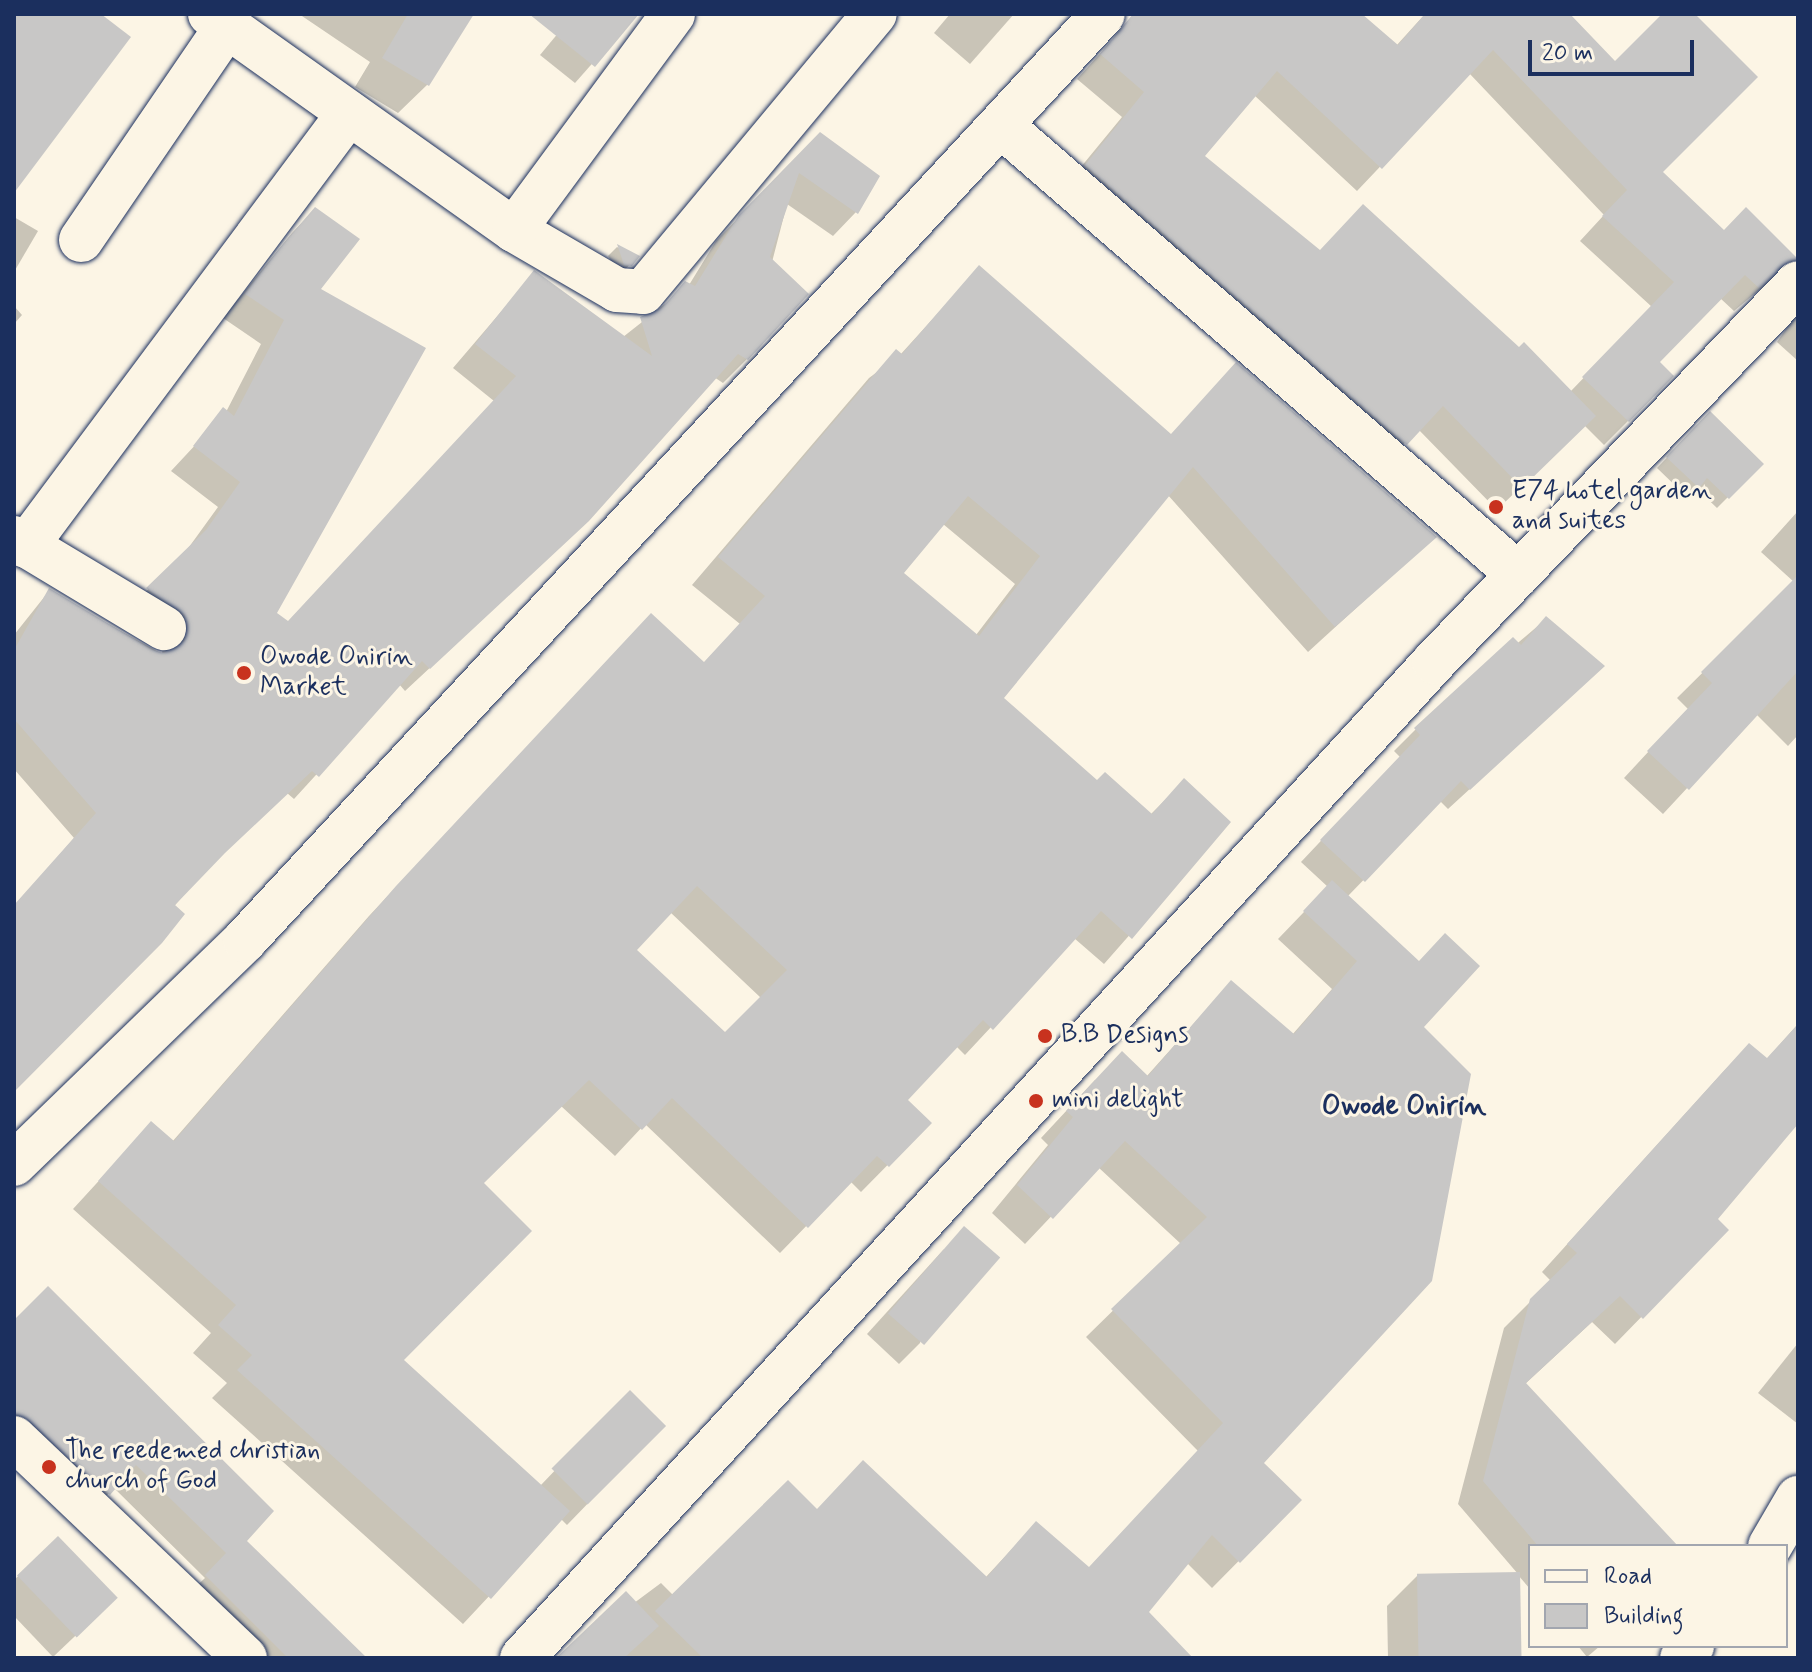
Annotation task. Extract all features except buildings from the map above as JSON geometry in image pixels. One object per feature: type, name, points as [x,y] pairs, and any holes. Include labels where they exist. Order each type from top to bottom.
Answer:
[{"type":"street","points":[[514,230],[673,14]]},
{"type":"street","points":[[81,240],[219,20],[514,230],[617,290],[643,292],[875,14]]},
{"type":"street","points":[[14,1164],[245,940],[1004,128],[1103,14]]},
{"type":"street","points":[[164,628],[20,542],[349,113]]},
{"type":"street","points":[[1004,128],[1518,574]]},
{"type":"street","points":[[522,1658],[1518,574],[1798,283]]},
{"type":"street","points":[[14,1438],[245,1658]]},
{"type":"street","points":[[1771,1544],[1798,1498]]},
{"type":"place","name":"E74 hotel garden and suites","points":[[1496,507]]},
{"type":"place","name":"Owode Onirin Market","points":[[244,673]]},
{"type":"place","name":"B.B Designs","points":[[1045,1036]]},
{"type":"place","name":"mini delight","points":[[1036,1101]]},
{"type":"place","name":"The reedemed christian church of God","points":[[49,1467]]},
{"type":"district","name":"Owode Onirin","points":[[1404,1107]]}]
